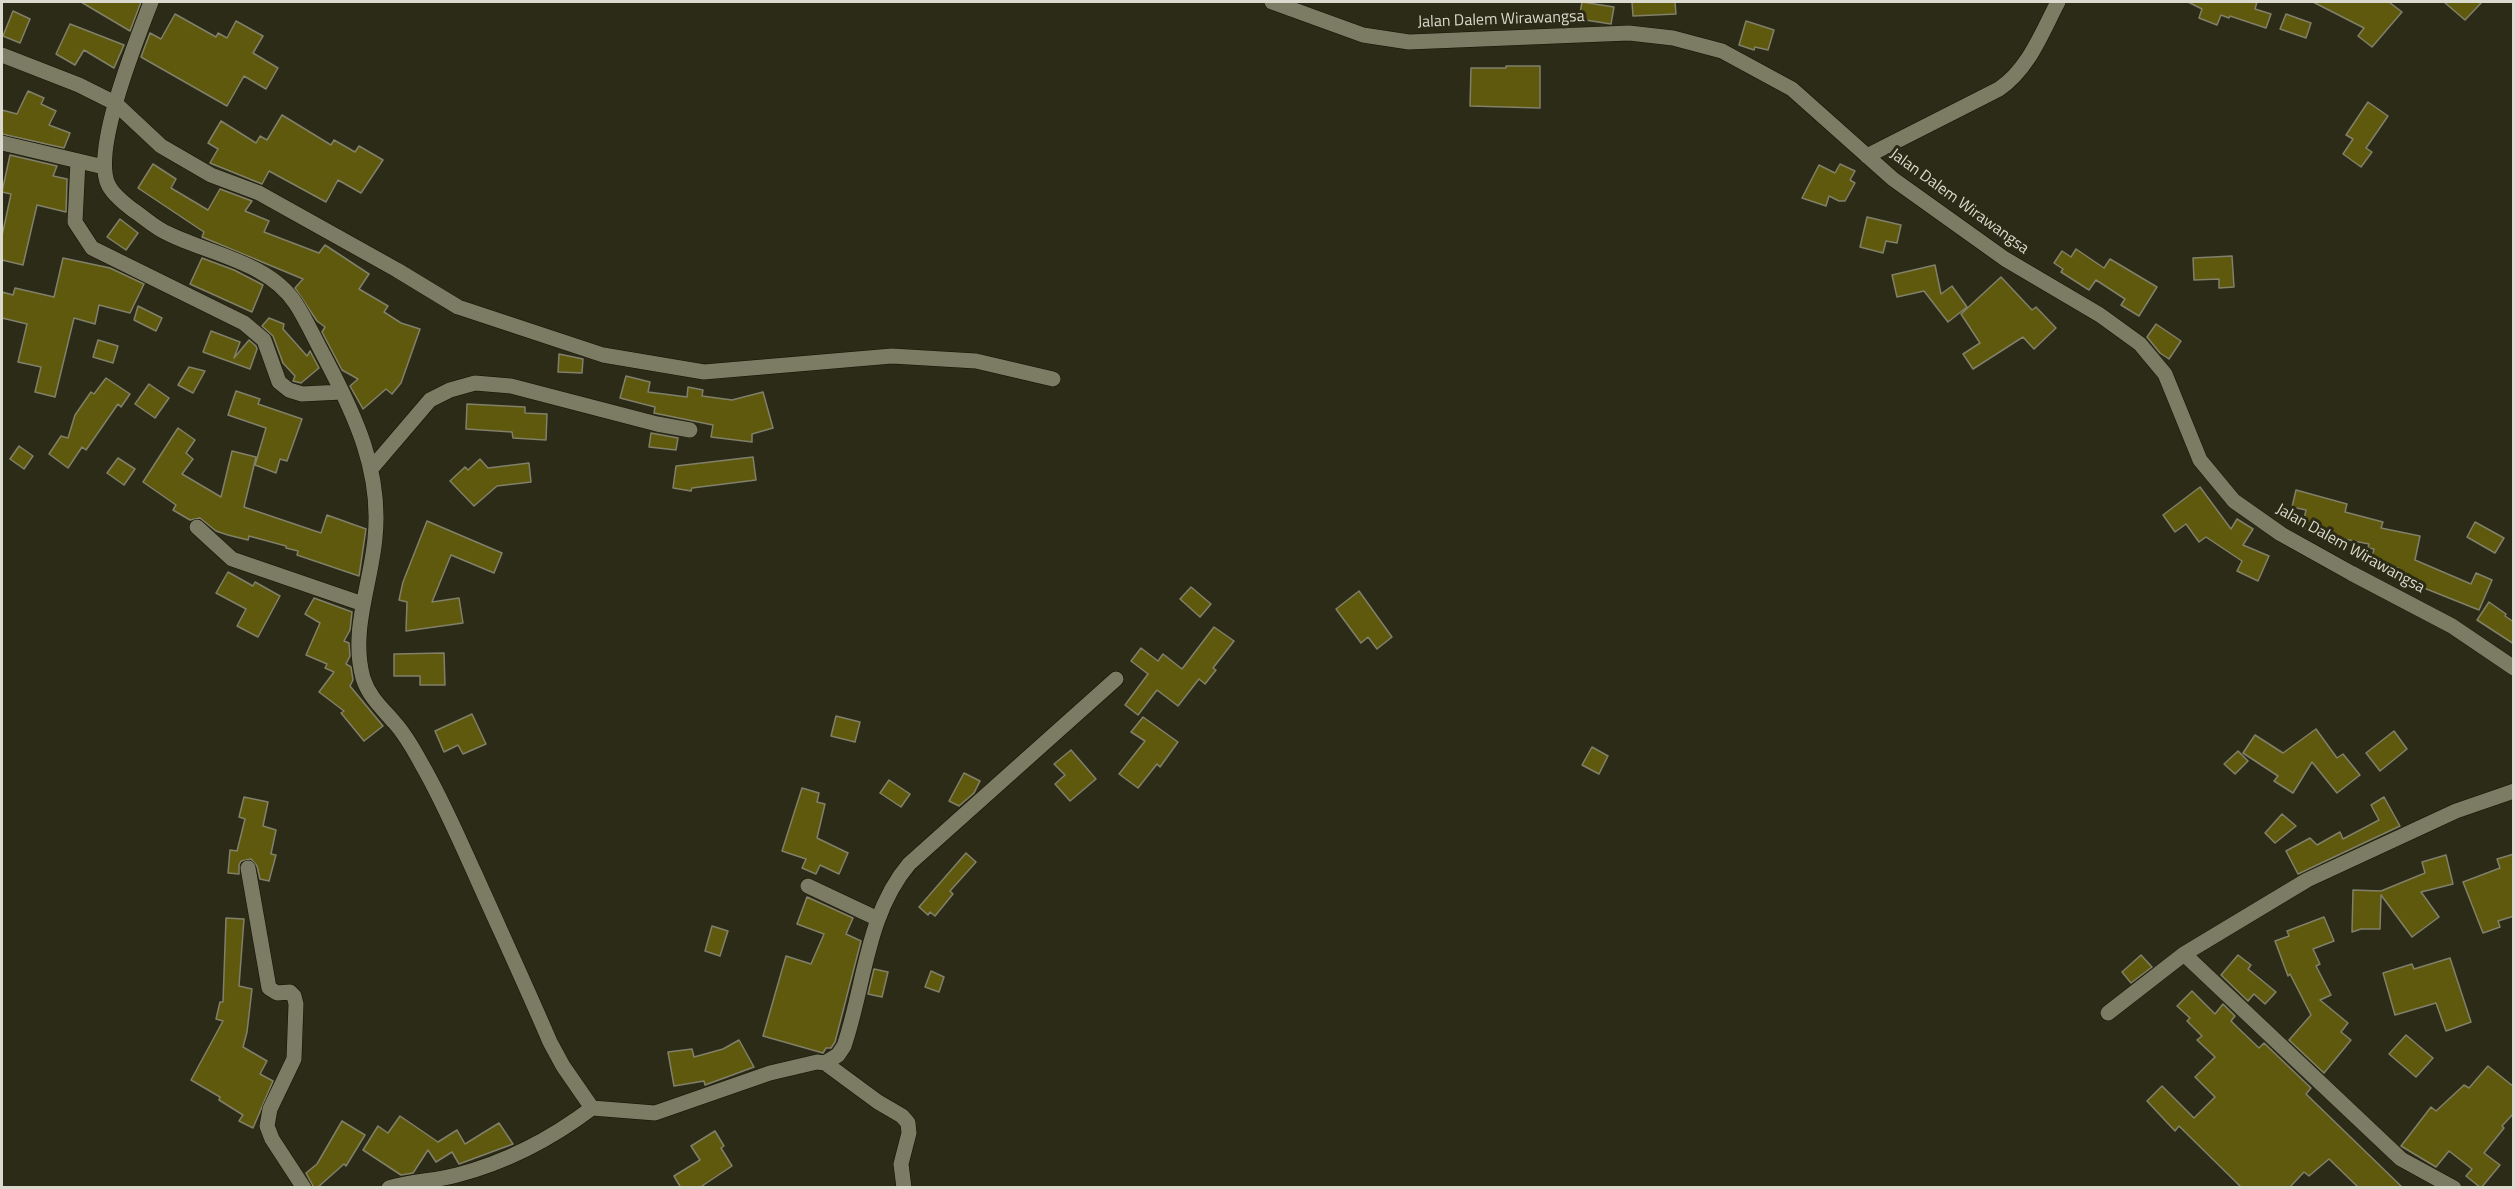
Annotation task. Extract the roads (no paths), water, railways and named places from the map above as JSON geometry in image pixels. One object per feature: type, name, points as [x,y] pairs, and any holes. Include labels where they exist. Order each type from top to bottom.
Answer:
[{"type":"street","points":[[151,2],[115,103],[104,167],[108,186],[124,204],[166,233],[267,275],[281,287],[295,302],[355,416],[371,469],[376,511],[375,539],[363,604],[360,661],[370,696],[396,724],[422,764],[550,1042],[562,1066],[592,1108]]},
{"type":"street","name":"Jalan Dalem Wirawangsa","points":[[1272,2],[1363,35],[1409,42],[1629,33],[1673,38],[1722,51],[1792,88],[1893,179],[2005,259],[2100,315],[2140,344],[2165,374],[2200,460],[2234,501],[2281,534],[2452,626],[2514,668]]},
{"type":"street","points":[[1867,156],[1999,89],[2013,79],[2029,57],[2058,2]]},
{"type":"street","points":[[2,55],[79,85],[115,103],[160,146],[210,175],[259,193],[458,307],[603,355],[704,372],[892,356],[976,361],[1053,379]]},
{"type":"street","points":[[2,142],[104,167]]},
{"type":"street","points":[[78,161],[75,222],[92,248],[244,323],[264,340],[279,382],[289,390],[302,394],[342,392]]},
{"type":"street","points":[[371,469],[430,400],[450,390],[475,383],[511,386],[657,424],[690,430]]},
{"type":"street","points":[[197,527],[232,559],[363,604]]},
{"type":"street","points":[[825,1063],[838,1055],[844,1046],[878,919],[891,888],[909,864],[1116,680]]},
{"type":"street","points":[[2108,1013],[2184,954],[2307,880],[2456,811],[2514,791]]},
{"type":"street","points":[[248,868],[269,988],[277,993],[290,993],[294,996],[296,1004],[294,1059],[270,1109],[267,1126],[272,1139],[303,1188]]},
{"type":"street","points":[[808,886],[878,919]]},
{"type":"street","points":[[2184,954],[2401,1159],[2454,1188]]},
{"type":"street","points":[[389,1188],[414,1181],[454,1176],[502,1162],[560,1132],[592,1108],[656,1113],[770,1073],[817,1062],[825,1063],[878,1102],[902,1116],[908,1124],[909,1133],[901,1164],[904,1188]]}]
